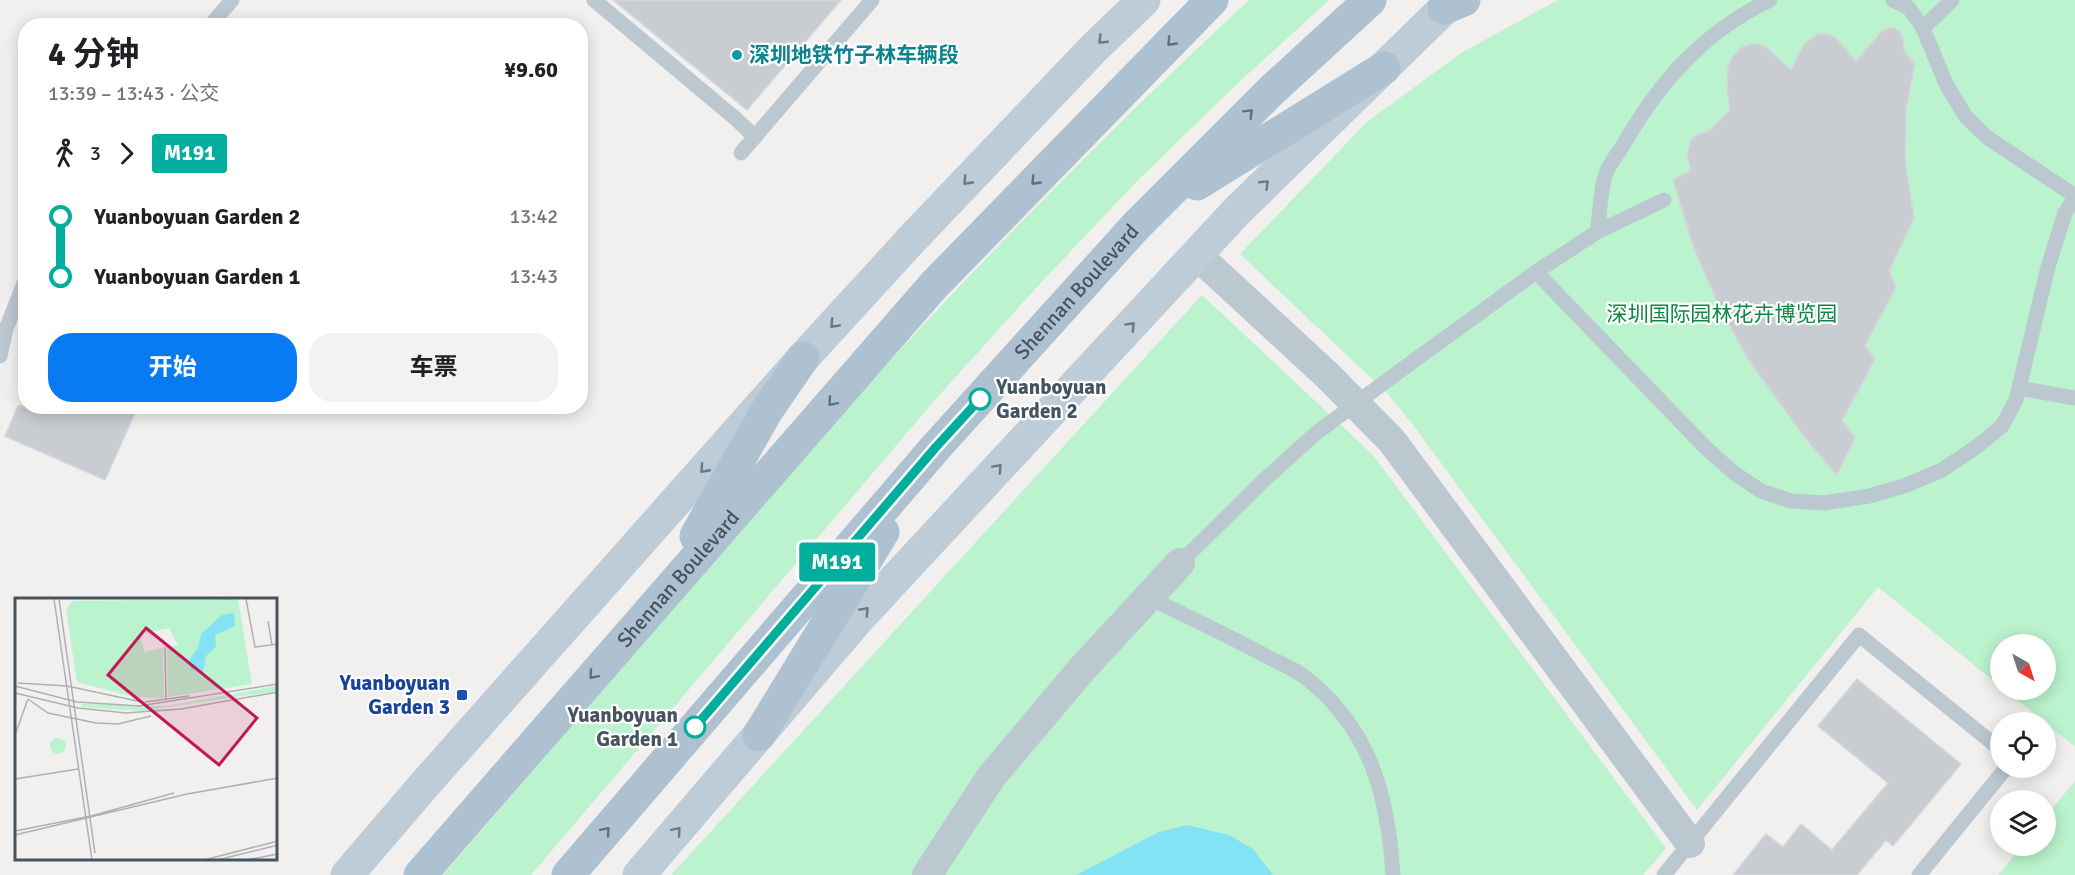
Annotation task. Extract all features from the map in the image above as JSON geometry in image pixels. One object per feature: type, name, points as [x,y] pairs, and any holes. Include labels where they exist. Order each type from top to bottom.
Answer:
[{"type":"main road","points":[[347,875],[803,358],[912,239],[1086,57],[1144,0]]},
{"type":"main road","name":"Shennan Boulevard","points":[[420,875],[934,285],[1212,0]]},
{"type":"main road","name":"Shennan Boulevard","points":[[568,875],[936,447],[1137,226],[1272,90],[1370,0]]},
{"type":"main road","points":[[639,875],[858,619],[1237,212],[1454,3]]},
{"type":"main road","points":[[1137,226],[1213,174],[1384,68]]},
{"type":"main road","points":[[650,611],[766,412],[803,358]]},
{"type":"main road","points":[[759,735],[936,447]]},
{"type":"street","points":[[1197,255],[1328,375],[1392,441],[1690,843]]},
{"type":"street","points":[[927,875],[991,777],[1082,669],[1180,563]]},
{"type":"lane","points":[[217,18],[232,0]]},
{"type":"lane","points":[[594,0],[755,137]]},
{"type":"lane","points":[[741,153],[872,0]]},
{"type":"lane","points":[[1597,232],[1606,173],[1664,83],[1702,43],[1745,12],[1770,0]]},
{"type":"lane","points":[[1536,272],[1705,447],[1734,473],[1761,491],[1791,501],[1825,503],[1869,496],[1904,486],[1942,470],[1975,448],[2002,426],[2016,399],[2048,267],[2066,213],[2075,196],[1988,138],[1966,117],[1946,84],[1923,28],[1909,8],[1893,0]]},
{"type":"lane","points":[[1923,28],[1952,0]]},
{"type":"lane","points":[[1180,563],[1264,480],[1315,434],[1536,272],[1597,232],[1664,200]]},
{"type":"lane","points":[[0,356],[6,329],[18,298]]},
{"type":"lane","points":[[2019,388],[2075,398]]},
{"type":"lane","points":[[1148,597],[1305,677],[1338,707],[1363,743],[1381,789],[1393,875]]},
{"type":"lane","points":[[1664,875],[1859,635],[1990,741]]},
{"type":"lane","points":[[1919,875],[1998,778]]},
{"type":"green space","points":[[1249,0],[1329,0],[1236,85],[1139,179],[1036,288],[934,401],[531,875],[443,875],[721,551],[891,360],[1066,177]]},
{"type":"green space","name":"深圳国际园林花卉博览园","points":[[1558,0],[2075,0],[2075,747],[2056,732],[2056,712],[2032,712],[2017,700],[2056,700],[2056,634],[1990,634],[1990,678],[1878,587],[1697,810],[1388,394],[1240,254],[1367,122],[1461,53]]},
{"type":"green space","points":[[1202,295],[1373,455],[1666,848],[1643,875],[671,875]]},
{"type":"green space","points":[[2075,781],[2075,875],[1998,875],[2014,856],[2056,856],[2056,804]]},
{"type":"water","points":[[1187,825],[1229,835],[1253,849],[1273,875],[1076,875],[1159,832]]},
{"type":"building","name":"深圳地铁竹子林车辆段","points":[[613,0],[841,0],[747,110]]},
{"type":"building","points":[[1888,28],[1899,31],[1905,52],[1915,64],[1906,109],[1905,160],[1914,218],[1889,271],[1896,287],[1865,346],[1875,359],[1842,421],[1855,437],[1837,475],[1805,438],[1748,359],[1722,312],[1694,249],[1673,180],[1691,170],[1687,155],[1691,140],[1696,135],[1709,131],[1730,110],[1727,91],[1728,66],[1733,56],[1741,48],[1750,44],[1766,47],[1791,70],[1804,44],[1818,34],[1835,37],[1856,61],[1881,32]]},
{"type":"building","points":[[18,406],[18,414],[134,414],[105,480],[5,436]]},
{"type":"building","points":[[1857,679],[1961,764],[1893,846],[1886,840],[1857,875],[1733,875],[1766,834],[1783,847],[1801,824],[1832,850],[1888,783],[1818,726]]},
{"type":"bus line","name":"M191","points":[[695,727],[980,399]]},
{"type":"place","name":"深圳地铁竹子林车辆段","points":[[737,55]]},
{"type":"place","name":"Yuanboyuan Garden 2","points":[[980,399]]},
{"type":"place","name":"Yuanboyuan Garden 3","points":[[462,695]]},
{"type":"place","name":"Yuanboyuan Garden 1","points":[[695,727]]}]
